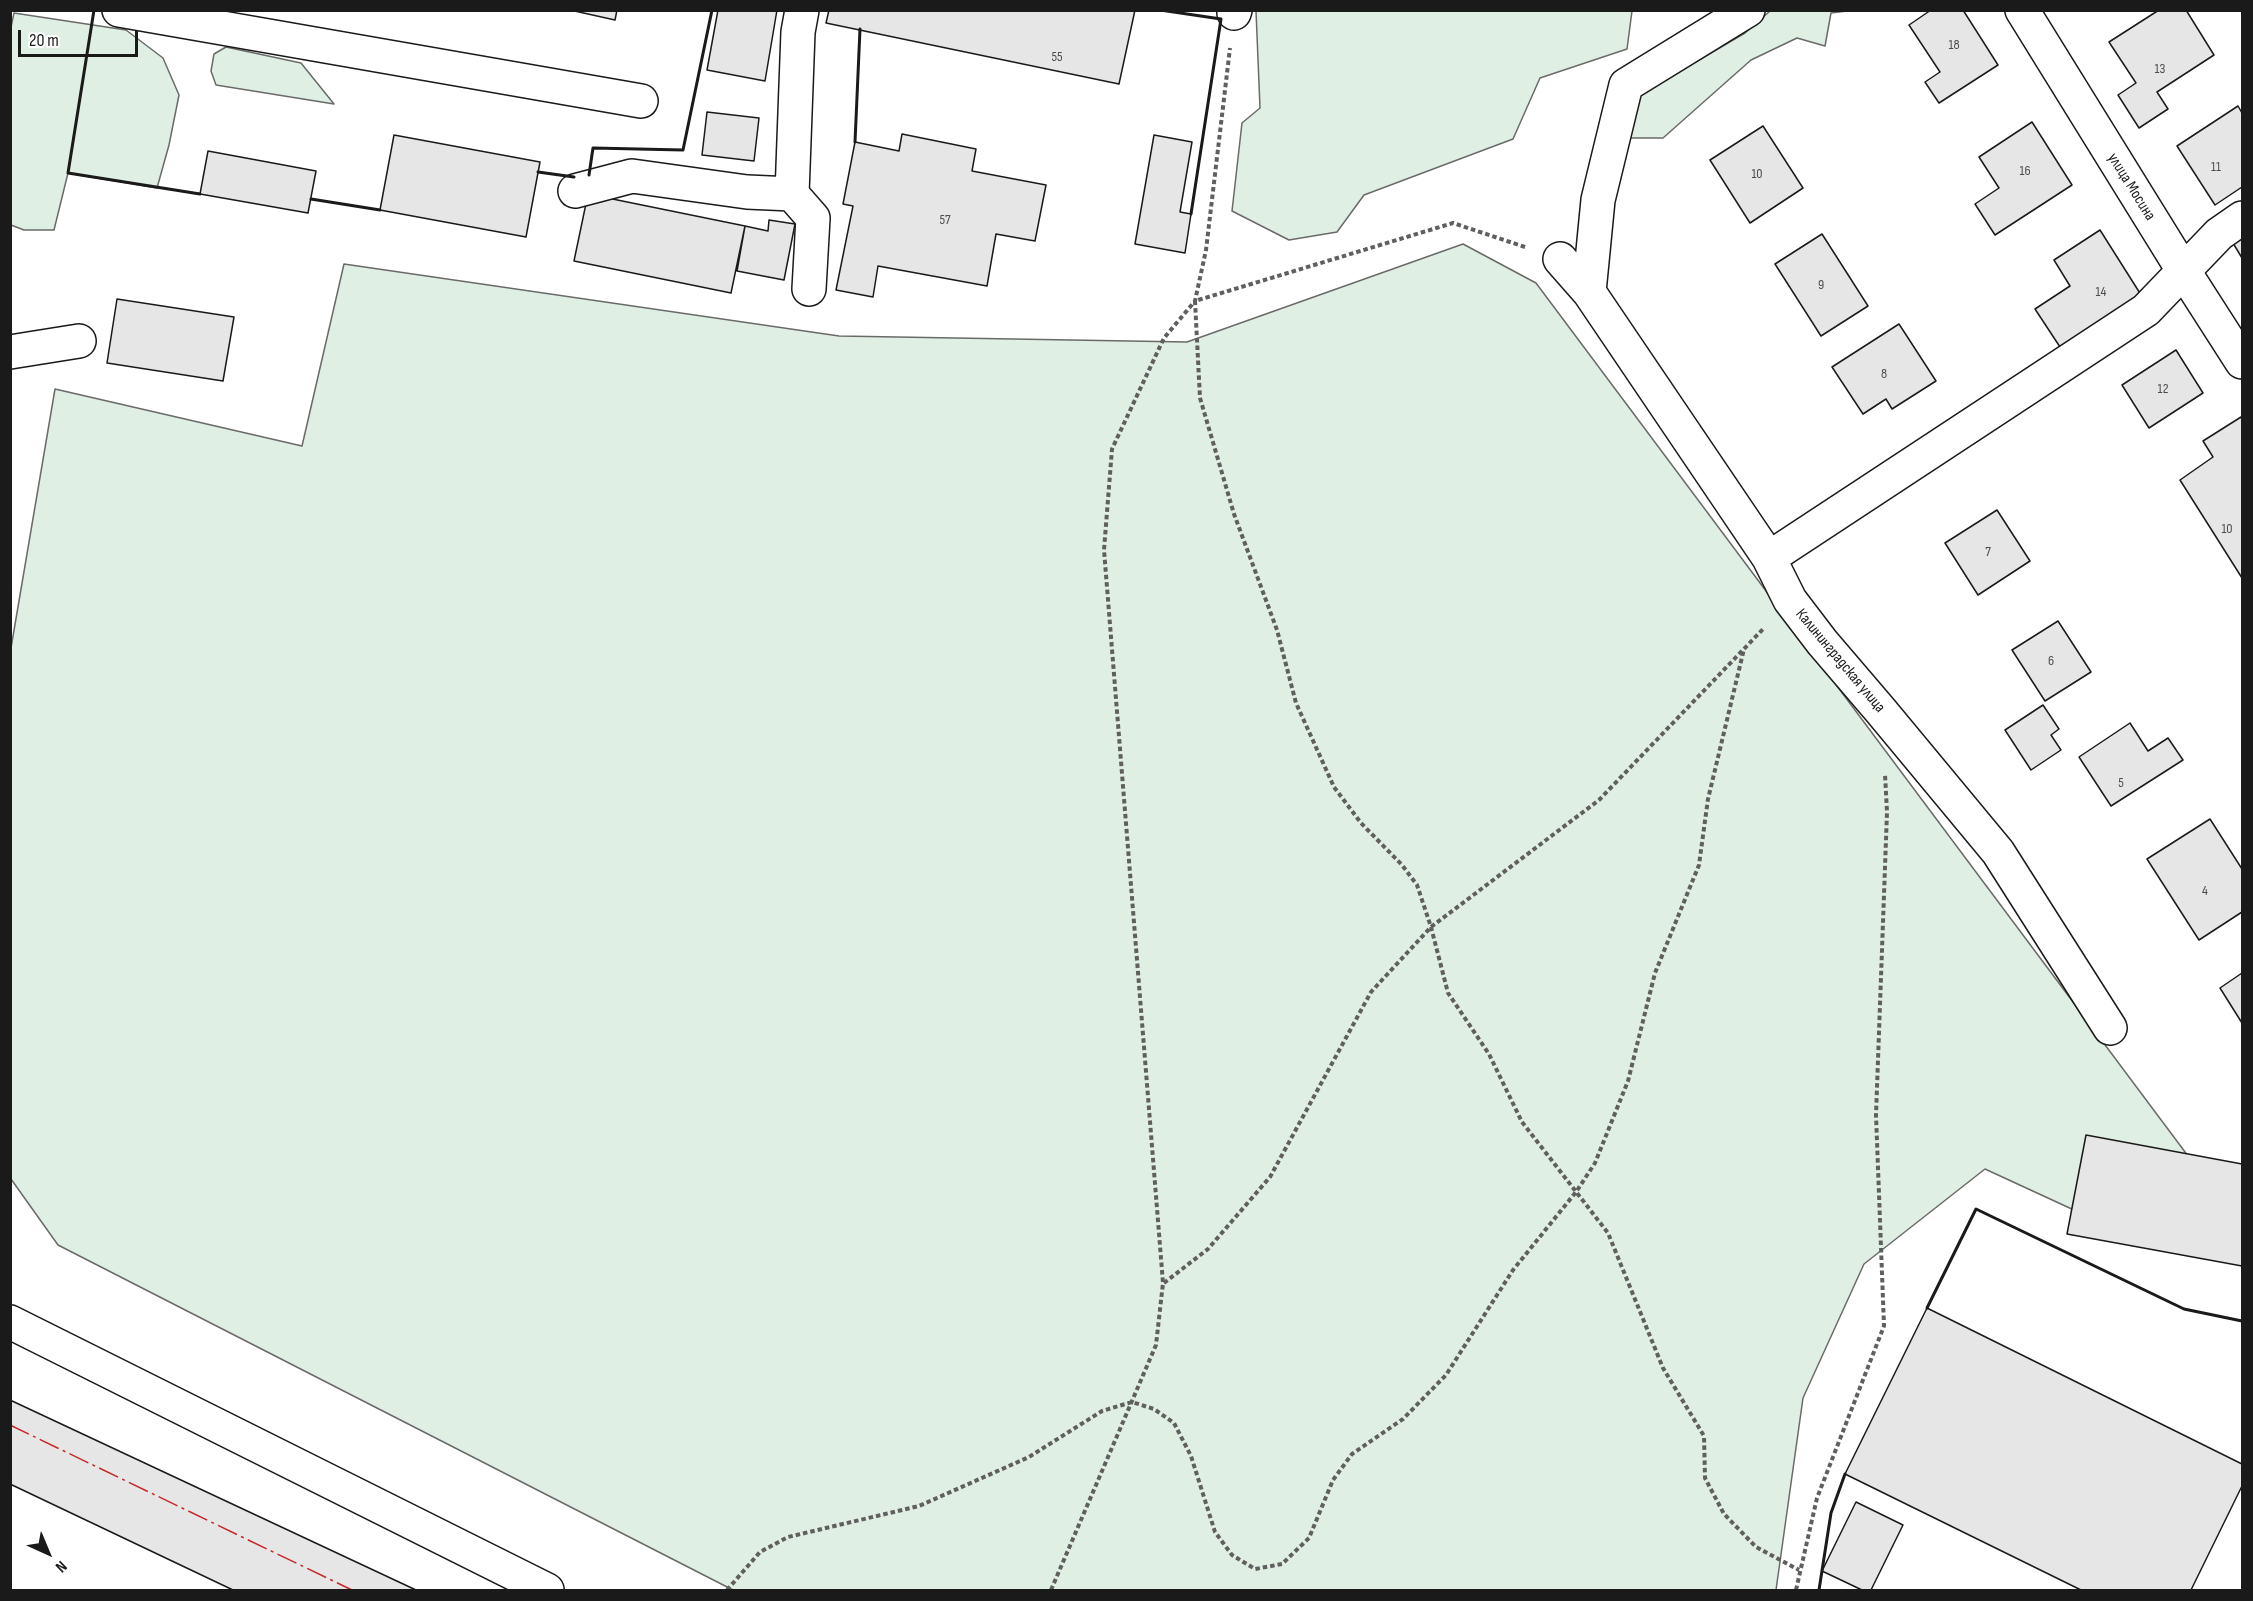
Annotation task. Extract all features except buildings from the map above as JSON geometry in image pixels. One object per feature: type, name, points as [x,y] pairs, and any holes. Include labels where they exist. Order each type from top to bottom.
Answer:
[{"type":"street","points":[[119,10],[641,101]]},
{"type":"street","points":[[802,10],[798,32],[792,194],[813,218],[809,289]]},
{"type":"street","points":[[1589,292],[1598,200],[1626,85],[1748,10]]},
{"type":"street","name":"улица Мосина","points":[[2022,10],[2242,362]]},
{"type":"street","points":[[575,191],[632,176],[747,192],[792,194]]},
{"type":"street","points":[[1769,558],[2146,310],[2219,234],[2242,218]]},
{"type":"street","name":"Калининградская улица","points":[[1560,259],[1589,292],[1769,558],[1790,600],[1822,642],[1998,852],[2110,1028]]},
{"type":"street","points":[[10,352],[79,341]]},
{"type":"street","points":[[10,1322],[547,1590]]},
{"type":"path","points":[[1235,12],[1206,250],[1195,301],[1200,398],[1234,514],[1277,630],[1296,703],[1334,787],[1361,823],[1402,865],[1417,885],[1431,927],[1448,993],[1489,1054],[1522,1122],[1608,1233],[1663,1368],[1704,1436],[1705,1478],[1724,1514],[1756,1547],[1799,1570]]},
{"type":"path","points":[[1050,1590],[1156,1345],[1163,1283],[1104,550],[1112,449],[1164,338],[1195,301],[1453,223],[1560,259]]},
{"type":"path","points":[[1163,1283],[1208,1249],[1270,1177],[1371,992],[1431,927],[1599,800],[1790,600]]},
{"type":"path","points":[[727,1590],[760,1552],[788,1537],[919,1506],[1029,1457],[1102,1411],[1132,1402],[1154,1409],[1174,1422],[1191,1456],[1215,1532],[1232,1556],[1255,1569],[1282,1564],[1310,1538],[1333,1480],[1352,1454],[1403,1419],[1446,1375],[1513,1270],[1576,1192],[1595,1163],[1628,1081],[1655,973],[1700,865],[1708,799],[1744,650]]},
{"type":"path","points":[[1796,1590],[1817,1498],[1884,1326],[1876,1114],[1887,812],[1884,767]]},
{"type":"green space","points":[[1256,10],[1632,11],[1627,49],[1540,78],[1513,139],[1364,195],[1337,232],[1289,240],[1232,211],[1242,123],[1260,108]]},
{"type":"green space","points":[[1770,11],[1847,11],[1831,13],[1825,46],[1797,38],[1751,60],[1663,138],[1627,138],[1639,95],[1745,33]]},
{"type":"green space","points":[[14,13],[126,30],[163,58],[179,95],[157,188],[68,173],[54,230],[24,230],[11,225],[10,32]]},
{"type":"green space","points":[[226,47],[301,63],[334,104],[216,85],[211,71],[214,54]]},
{"type":"green space","points":[[1463,244],[1536,283],[2197,1168],[2126,1234],[1985,1169],[1864,1264],[1803,1398],[1776,1590],[733,1590],[58,1245],[11,1179],[11,648],[55,389],[302,446],[344,264],[839,336],[1187,342]]},
{"type":"wall","points":[[94,10],[68,173],[200,194]]},
{"type":"wall","points":[[589,175],[593,148],[683,150],[712,10]]},
{"type":"wall","points":[[1160,10],[1221,19],[1191,214]]},
{"type":"wall","points":[[855,142],[860,29]]},
{"type":"wall","points":[[538,172],[574,177]]},
{"type":"wall","points":[[311,199],[380,210]]},
{"type":"wall","points":[[1927,1308],[1976,1209],[2184,1309],[2242,1321]]},
{"type":"wall","points":[[1819,1590],[1831,1513],[1845,1474]]},
{"type":"power","points":[[10,1425],[352,1590]]}]
